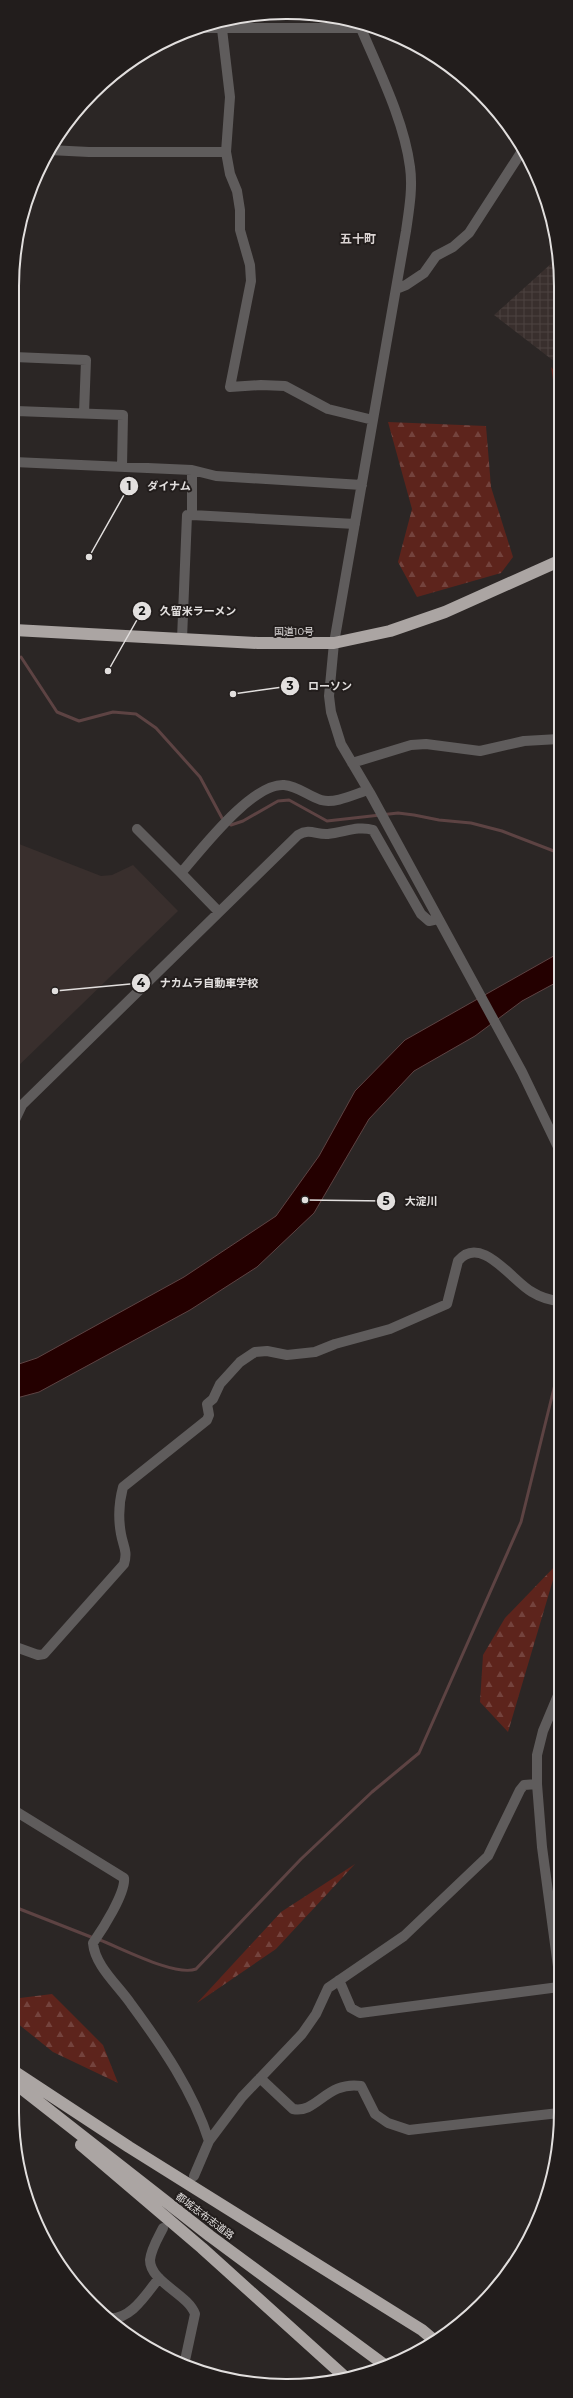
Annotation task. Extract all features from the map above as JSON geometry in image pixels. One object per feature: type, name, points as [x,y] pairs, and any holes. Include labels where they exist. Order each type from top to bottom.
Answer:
[{"type":"highway","name":"国道10号","points":[[19,630],[258,643],[334,643],[390,631],[445,612],[554,563]]},
{"type":"highway","points":[[19,2075],[129,2147],[432,2336]]},
{"type":"highway","name":"都城志布志道路","points":[[19,2086],[210,2236],[381,2362]]},
{"type":"highway","points":[[19,2093],[202,2248],[341,2374]]},
{"type":"highway","points":[[422,2330],[430,2337]]},
{"type":"street","points":[[215,29],[352,27]]},
{"type":"street","points":[[222,29],[230,97],[226,152],[230,174],[237,191],[240,210],[240,230],[250,265],[251,282],[230,387],[260,384],[285,386],[328,409],[373,420]]},
{"type":"street","points":[[364,31],[406,145],[410,168],[406,231],[334,643],[329,696],[331,712],[341,744],[369,791],[500,1031],[554,1139]]},
{"type":"street","points":[[57,150],[89,152],[226,152]]},
{"type":"street","points":[[396,289],[406,285],[424,273],[436,256],[453,247],[469,233],[519,155]]},
{"type":"street","points":[[19,357],[86,360],[84,413]]},
{"type":"street","points":[[19,411],[123,415],[122,467]]},
{"type":"street","points":[[19,462],[192,470],[216,476],[362,485]]},
{"type":"street","points":[[192,470],[192,515]]},
{"type":"street","points":[[182,639],[187,515],[355,524]]},
{"type":"street","points":[[352,763],[397,751],[411,745],[426,744],[480,751],[524,741],[554,739]]},
{"type":"street","points":[[181,873],[234,812],[272,787],[283,785],[293,786],[320,800],[329,801],[369,791]]},
{"type":"street","points":[[19,1111],[22,1105],[298,835],[305,831],[328,834],[365,827],[373,830],[421,914],[429,921],[438,919]]},
{"type":"street","points":[[137,828],[219,912]]},
{"type":"street","points":[[19,1648],[38,1655],[44,1654],[124,1564],[127,1555],[121,1536],[119,1517],[124,1487],[207,1420],[209,1415],[207,1404],[213,1399],[220,1384],[240,1362],[255,1352],[267,1351],[287,1355],[315,1352],[335,1344],[390,1329],[447,1304],[458,1261],[463,1255],[470,1252],[480,1253],[491,1258],[532,1292],[554,1299]]},
{"type":"street","points":[[554,1706],[537,1755],[537,1784],[542,1847],[554,1937]]},
{"type":"street","points":[[194,2176],[209,2142],[242,2096],[302,2034],[316,2014],[328,1988],[404,1936],[488,1856],[520,1790],[524,1785],[537,1784]]},
{"type":"street","points":[[19,1813],[124,1878],[125,1886],[107,1918],[106,1925],[93,1943],[93,1951],[100,1964],[131,2004],[178,2074],[201,2116],[209,2142]]},
{"type":"street","points":[[338,1980],[351,2008],[360,2012],[554,1988]]},
{"type":"street","points":[[260,2078],[294,2110],[300,2111],[306,2110],[334,2088],[348,2085],[361,2086],[375,2114],[388,2123],[409,2130],[554,2113]]},
{"type":"street","points":[[163,2228],[152,2250],[150,2261],[159,2278],[192,2306],[195,2314],[185,2359]]},
{"type":"street","points":[[116,2317],[121,2317],[134,2308],[159,2278]]},
{"type":"shaded area","points":[[553,262],[554,361],[494,315]]},
{"type":"shaded area","points":[[19,844],[101,876],[112,875],[133,865],[178,911],[19,1065]]},
{"type":"shaded area","points":[[554,956],[554,984],[522,1001],[475,1036],[414,1071],[369,1119],[314,1213],[257,1267],[190,1310],[39,1392],[19,1397],[19,1364],[37,1358],[184,1277],[276,1216],[319,1156],[355,1091],[405,1040]]},
{"type":"green space","points":[[551,367],[554,370],[554,386]]},
{"type":"green space","points":[[388,422],[486,426],[491,487],[513,557],[501,573],[417,597],[398,562],[412,509]]},
{"type":"green space","points":[[554,1567],[554,1577],[508,1732],[480,1702],[483,1655],[505,1618]]},
{"type":"green space","points":[[355,1864],[276,1949],[197,2003],[281,1912]]},
{"type":"green space","points":[[52,1994],[103,2045],[118,2083],[53,2052],[19,2025],[19,1998]]},
{"type":"waterway","points":[[21,657],[57,712],[79,721],[113,712],[136,714],[156,728],[200,777],[222,818],[231,825],[243,821],[278,801],[289,800],[327,821],[398,813],[414,815],[439,820],[471,823],[502,831],[554,851]]},
{"type":"waterway","points":[[100,1940],[162,1965],[176,1969],[196,1969],[301,1859],[372,1792],[419,1753],[521,1522],[554,1388]]},
{"type":"waterway","points":[[19,1909],[91,1937]]},
{"type":"tunnel","points":[[171,2214],[193,2178]]},
{"type":"place","name":"ダイナム","points":[[89,557]]},
{"type":"place","name":"久留米ラーメン","points":[[108,671]]},
{"type":"place","name":"ローソン","points":[[233,694]]},
{"type":"place","name":"ナカムラ自動車学校","points":[[55,991]]},
{"type":"place","name":"大淀川","points":[[305,1200]]},
{"type":"district","name":"五十町","points":[[358,238]]}]
